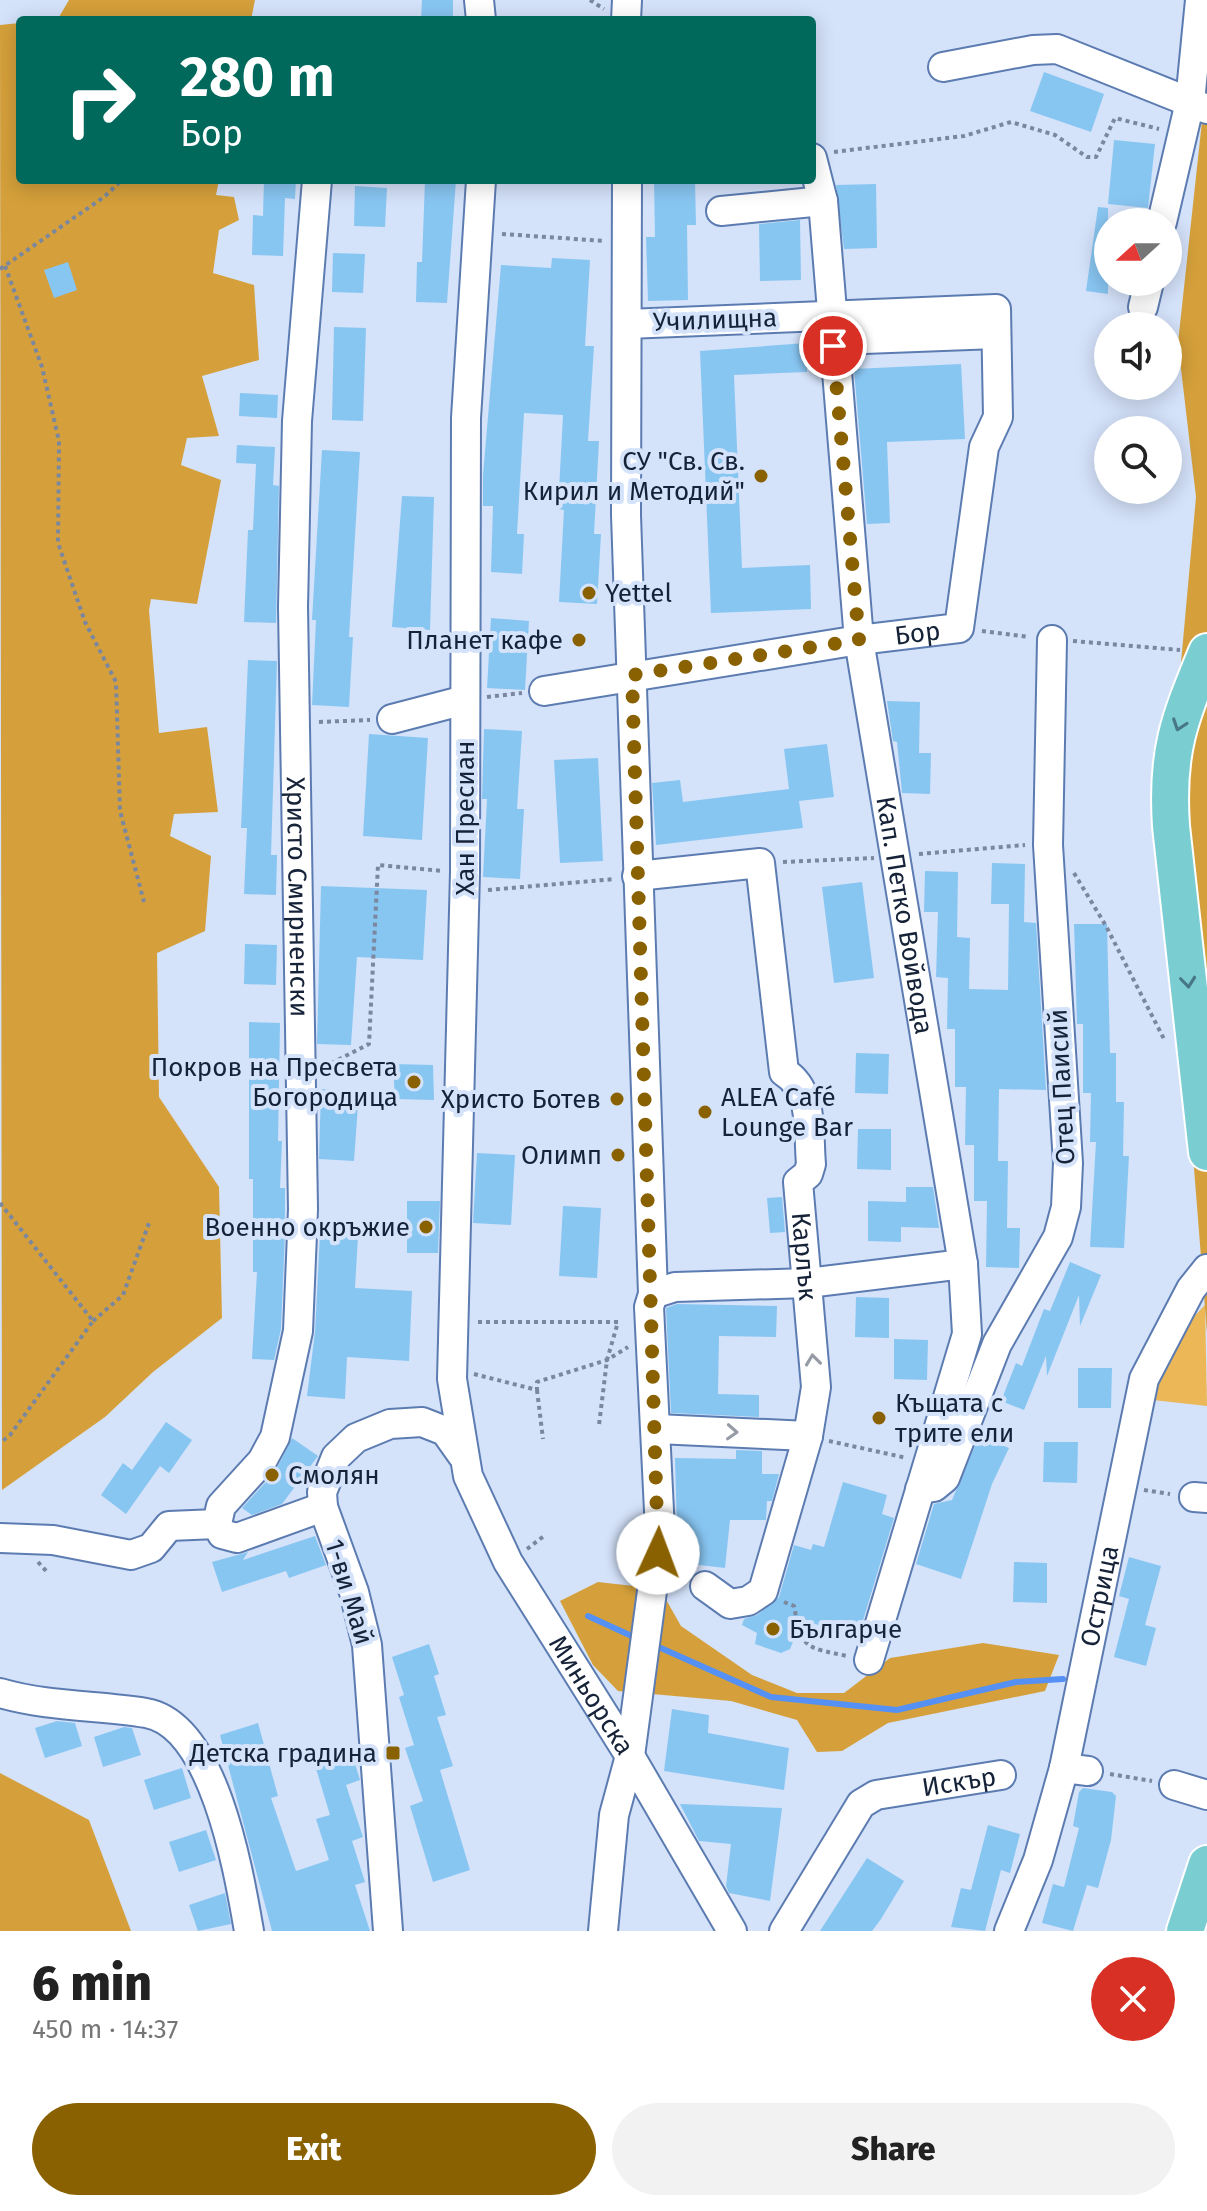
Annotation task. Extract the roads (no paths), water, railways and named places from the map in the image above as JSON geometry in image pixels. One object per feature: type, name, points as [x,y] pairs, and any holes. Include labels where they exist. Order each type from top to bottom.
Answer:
[{"type":"main road","points":[[1207,652],[1178,725],[1168,771],[1172,842],[1207,1152]]},
{"type":"main road","points":[[1185,1931],[1207,1864]]},
{"type":"street","points":[[1165,208],[1182,136],[1198,106],[1200,0]]},
{"type":"street","points":[[943,67],[1033,50],[1057,49],[1198,106]]},
{"type":"street","name":"Кап. Петко Войвода","points":[[820,155],[830,316],[859,640],[963,1264],[967,1334],[869,1660]]},
{"type":"street","name":"Христо Смирненски","points":[[217,1524],[221,1506],[262,1461],[275,1437],[298,1331],[303,1209],[293,607],[297,421],[317,184]]},
{"type":"street","name":"Хан Пресиан","points":[[463,1456],[453,1374],[457,1093],[465,882],[466,418],[481,184]]},
{"type":"street","points":[[603,1931],[614,1815],[630,1756],[660,1531],[649,1307],[653,1294],[626,515],[627,184]]},
{"type":"street","points":[[721,211],[823,201]]},
{"type":"street","name":"Училищна","points":[[627,324],[830,316],[996,322]]},
{"type":"street","points":[[864,339],[996,322]]},
{"type":"street","name":"Бор","points":[[544,691],[859,640],[959,628],[980,468],[984,447],[998,417],[996,322]]},
{"type":"street","name":"Отец Паисий","points":[[924,1476],[934,1487],[945,1478],[997,1344],[1058,1237],[1066,1207],[1068,1163],[1048,845],[1052,640]]},
{"type":"street","points":[[392,719],[465,700]]},
{"type":"street","name":"Карлък","points":[[637,876],[760,863],[784,1072],[798,1081],[805,1096],[811,1164],[808,1174],[798,1182],[816,1387],[808,1436],[763,1591],[748,1601],[730,1604],[705,1586]]},
{"type":"street","points":[[653,1294],[675,1287],[808,1283],[963,1264]]},
{"type":"street","name":"Острица","points":[[1009,1931],[1076,1770],[1121,1487],[1144,1379],[1191,1289],[1207,1269]]},
{"type":"street","points":[[390,1424],[441,1396],[453,1374]]},
{"type":"street","name":"1-ви Май","points":[[388,1931],[367,1645],[354,1592],[323,1507],[325,1477],[336,1457],[356,1438],[390,1424],[422,1422],[445,1431],[463,1456]]},
{"type":"street","points":[[657,1429],[808,1436]]},
{"type":"street","name":"Миньорска","points":[[463,1456],[480,1507],[508,1562],[630,1756],[732,1931]]},
{"type":"street","points":[[0,1538],[53,1540],[131,1555],[151,1548],[169,1526],[217,1524],[222,1534],[237,1538],[323,1507]]},
{"type":"street","points":[[0,1693],[31,1702],[150,1714],[178,1732],[201,1757],[212,1781],[241,1886],[249,1931]]},
{"type":"street","name":"Искър","points":[[784,1931],[861,1804],[876,1795],[1001,1775]]},
{"type":"street","points":[[1174,1785],[1207,1795]]},
{"type":"waterway","points":[[588,1616],[636,1638]]},
{"type":"waterway","points":[[654,1645],[771,1697],[897,1710],[1016,1682],[1063,1679]]},
{"type":"place","name":"СУ \"Св. Св. Кирил и Методий\"","points":[[761,476]]},
{"type":"place","name":"Yettel","points":[[589,593]]},
{"type":"place","name":"Планет кафе","points":[[579,640]]},
{"type":"place","name":"Покров на Пресвета Богородица","points":[[414,1082]]},
{"type":"place","name":"Христо Ботев","points":[[617,1099]]},
{"type":"place","name":"ALEA Café Lounge Bar","points":[[705,1112]]},
{"type":"place","name":"Олимп","points":[[618,1155]]},
{"type":"place","name":"Военно окръжие","points":[[426,1227]]},
{"type":"place","name":"Къщата с трите ели","points":[[879,1418]]},
{"type":"place","name":"Смолян","points":[[272,1475]]},
{"type":"place","name":"Българче","points":[[773,1629]]},
{"type":"place","name":"Детска градина","points":[[393,1753]]}]
